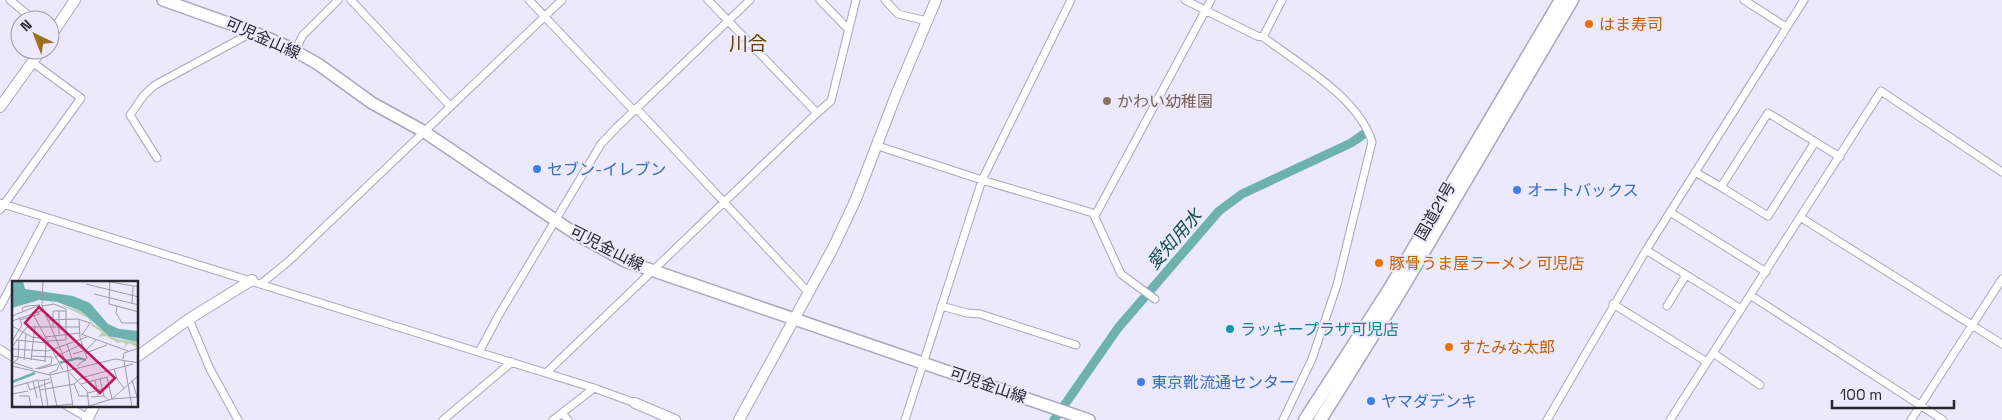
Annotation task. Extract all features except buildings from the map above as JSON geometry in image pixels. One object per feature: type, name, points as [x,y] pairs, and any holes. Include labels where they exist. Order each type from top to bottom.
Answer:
[{"type":"highway","name":"国道21号","points":[[1305,420],[1389,290],[1496,106],[1561,0]]},
{"type":"highway","name":"国道21号","points":[[1320,420],[1398,295],[1572,0]]},
{"type":"main road","name":"可児金山線","points":[[163,0],[254,32],[318,64],[372,103],[424,132],[600,249],[652,271],[1089,420]]},
{"type":"street","points":[[10,0],[22,10]]},
{"type":"street","points":[[60,22],[76,0]]},
{"type":"street","points":[[295,51],[303,34],[338,0]]},
{"type":"street","points":[[351,0],[450,106]]},
{"type":"street","points":[[529,0],[808,292]]},
{"type":"street","points":[[139,355],[189,319],[257,282],[289,261],[562,0]]},
{"type":"street","points":[[708,0],[817,113]]},
{"type":"street","points":[[479,352],[601,144],[727,20],[750,0]]},
{"type":"street","points":[[820,0],[849,30]]},
{"type":"street","points":[[546,373],[831,101],[856,0]]},
{"type":"street","points":[[885,0],[902,16],[927,21]]},
{"type":"street","points":[[739,420],[848,216],[936,0]]},
{"type":"street","points":[[905,420],[982,180],[1071,0]]},
{"type":"street","points":[[1185,0],[1257,36],[1263,37],[1348,101],[1369,131],[1372,142],[1337,285],[1312,359],[1283,420]]},
{"type":"street","points":[[878,146],[1096,214],[1211,0]]},
{"type":"street","points":[[1263,37],[1282,0]]},
{"type":"street","points":[[1744,0],[1786,27]]},
{"type":"street","points":[[1547,420],[1646,250],[1804,0]]},
{"type":"street","points":[[156,158],[131,118],[133,109],[155,85],[254,32]]},
{"type":"street","points":[[0,106],[32,62],[81,98],[1,206],[257,282],[594,388],[675,420]]},
{"type":"street","points":[[1670,420],[1881,91],[2001,170]]},
{"type":"street","points":[[1721,187],[1768,112],[1840,157]]},
{"type":"street","points":[[1695,172],[1768,216],[1814,142]]},
{"type":"street","points":[[1670,212],[1766,272]]},
{"type":"street","points":[[1093,213],[1121,274],[1155,299]]},
{"type":"street","points":[[13,281],[46,218]]},
{"type":"street","points":[[1800,218],[2002,344]]},
{"type":"street","points":[[1646,250],[1741,309]]},
{"type":"street","points":[[1667,306],[1686,275]]},
{"type":"street","points":[[1911,420],[2002,279]]},
{"type":"street","points":[[0,307],[12,284]]},
{"type":"street","points":[[1750,295],[1943,420]]},
{"type":"street","points":[[1613,304],[1707,362]]},
{"type":"street","points":[[941,306],[967,313],[980,314],[1076,345]]},
{"type":"street","points":[[189,319],[210,369],[238,420]]},
{"type":"street","points":[[0,349],[12,357]]},
{"type":"street","points":[[1713,353],[1760,385]]},
{"type":"street","points":[[443,420],[512,362]]},
{"type":"street","points":[[553,420],[594,388]]},
{"type":"street","points":[[70,408],[87,419]]},
{"type":"street","points":[[562,413],[568,420]]},
{"type":"waterway","name":"愛知用水","points":[[1054,420],[1118,328],[1219,211],[1242,194],[1351,143],[1364,134]]},
{"type":"place","name":"はま寿司","points":[[1589,24]]},
{"type":"place","name":"かわい幼稚園","points":[[1107,101]]},
{"type":"place","name":"セブン-イレブン","points":[[537,169]]},
{"type":"place","name":"オートバックス","points":[[1517,190]]},
{"type":"place","name":"豚骨うま屋ラーメン 可児店","points":[[1379,263]]},
{"type":"place","name":"ラッキープラザ可児店","points":[[1230,329]]},
{"type":"place","name":"すたみな太郎","points":[[1449,347]]},
{"type":"place","name":"東京靴流通センター","points":[[1141,382]]},
{"type":"place","name":"ヤマダデンキ","points":[[1371,401]]},
{"type":"district","name":"川合","points":[[748,43]]}]
